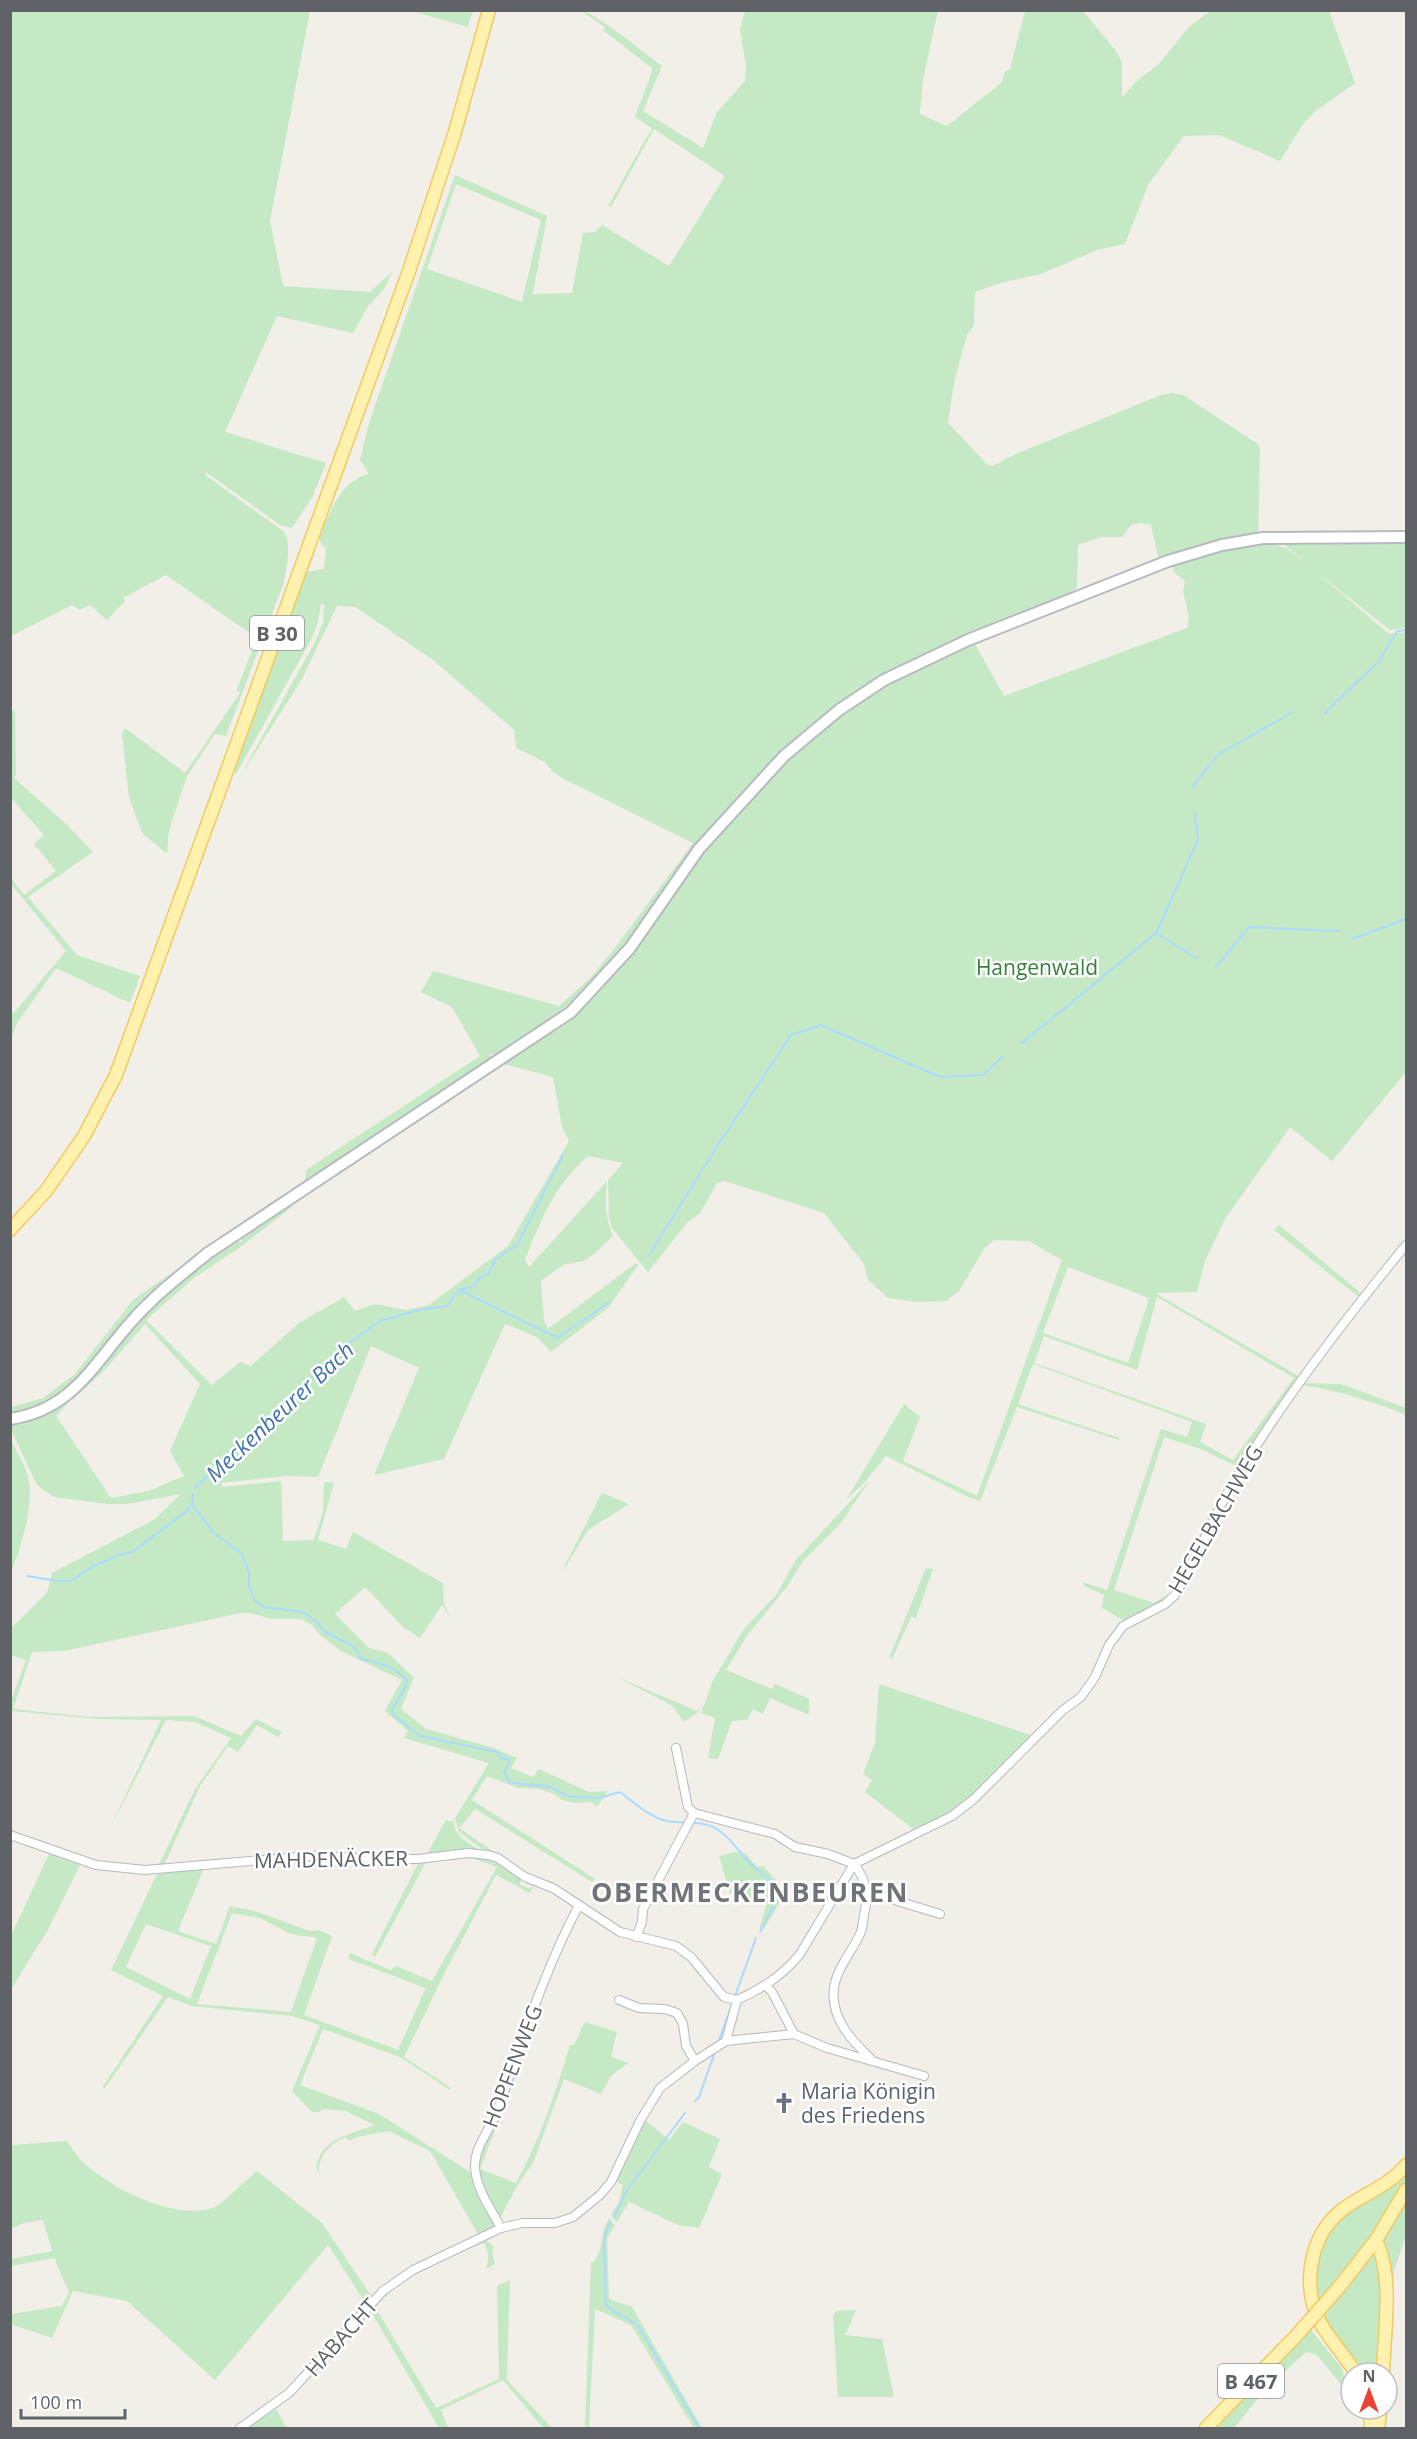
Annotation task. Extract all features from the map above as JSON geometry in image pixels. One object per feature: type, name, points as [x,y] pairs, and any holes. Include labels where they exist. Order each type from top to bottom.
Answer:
[{"type":"main road","name":"B 30","points":[[10,1230],[46,1191],[84,1136],[116,1075],[412,261],[454,132],[489,10]]},
{"type":"main road","points":[[1347,2361],[1316,2312],[1310,2280],[1313,2257],[1319,2238],[1335,2217],[1387,2183],[1407,2166]]},
{"type":"main road","name":"B 467","points":[[1206,2428],[1297,2335],[1340,2286],[1376,2240],[1407,2190]]},
{"type":"main road","points":[[1376,2240],[1383,2258],[1386,2280],[1383,2361]]},
{"type":"street","points":[[10,1419],[38,1413],[74,1390],[92,1372],[130,1323],[160,1292],[208,1253],[571,1012],[630,948],[699,849],[784,756],[839,710],[884,680],[968,640],[1168,561],[1222,545],[1263,538],[1407,537]]},
{"type":"street","name":"HEGELBACHWEG","points":[[854,1864],[952,1816],[974,1799],[1063,1710],[1081,1697],[1095,1677],[1109,1645],[1123,1626],[1165,1604],[1175,1595],[1217,1511],[1257,1444],[1339,1327],[1407,1245]]},
{"type":"street","points":[[636,1937],[642,1922],[643,1909],[690,1819],[676,1748]]},
{"type":"street","points":[[690,1819],[775,1834],[795,1847],[828,1854],[854,1864],[864,1879],[868,1892],[861,1932],[841,1964],[835,1979],[834,1997],[836,2010],[846,2032],[871,2060]]},
{"type":"street","name":"MAHDENÄCKER","points":[[10,1835],[96,1865],[145,1870],[310,1856],[386,1859],[479,1854],[498,1858],[525,1876],[553,1888],[620,1932],[676,1946],[691,1957],[724,1997],[734,2000]]},
{"type":"street","points":[[854,1864],[800,1954],[789,1967],[766,1986],[734,2000],[721,2044],[794,2034],[827,2048],[924,2076]]},
{"type":"street","points":[[868,1892],[940,1914]]},
{"type":"street","name":"HOPFENWEG","points":[[501,2228],[476,2175],[477,2154],[494,2118],[568,1926],[579,1905]]},
{"type":"street","points":[[766,1986],[772,1992],[794,2034]]},
{"type":"street","points":[[619,2000],[632,2007],[665,2009],[677,2013],[683,2024],[686,2046],[695,2061]]},
{"type":"street","name":"HABACHT","points":[[240,2428],[289,2393],[383,2291],[413,2270],[511,2224],[563,2221],[573,2217],[592,2203],[611,2182],[640,2121],[660,2088],[721,2044]]},
{"type":"green space","points":[[11,10],[310,11],[270,221],[283,286],[370,292],[393,271],[384,289],[368,306],[353,333],[277,316],[225,432],[326,463],[313,496],[292,528],[280,525],[206,472],[205,475],[283,531],[288,542],[288,555],[284,582],[226,736],[215,734],[187,776],[169,830],[167,854],[142,833],[129,797],[122,734],[125,728],[185,773],[240,693],[237,689],[257,638],[166,575],[123,598],[125,601],[107,620],[90,605],[79,610],[72,605],[11,636]]},
{"type":"green space","points":[[473,10],[468,27],[412,11]]},
{"type":"green space","name":"Hangenwald","points":[[581,11],[609,26],[662,66],[643,111],[703,148],[717,112],[745,81],[746,67],[740,29],[745,11],[938,11],[923,79],[920,114],[947,126],[1002,82],[1005,71],[1010,69],[1025,11],[1083,11],[1116,51],[1122,62],[1122,97],[1138,80],[1158,65],[1188,28],[1210,11],[1329,11],[1355,83],[1316,111],[1302,125],[1280,161],[1219,135],[1184,136],[1148,185],[1125,244],[1097,250],[1041,274],[1000,283],[975,292],[974,326],[967,335],[954,382],[948,423],[988,465],[993,466],[1011,456],[1161,395],[1171,393],[1183,395],[1258,444],[1260,449],[1258,540],[1286,548],[1310,566],[1282,543],[1406,542],[1406,628],[1390,630],[1314,570],[1389,634],[1406,632],[1406,1072],[1332,1161],[1290,1127],[1225,1219],[1205,1261],[1197,1292],[1155,1293],[1300,1377],[1238,1467],[1201,1449],[1164,1437],[1114,1590],[1154,1603],[1173,1592],[1161,1603],[1123,1620],[1102,1608],[1104,1595],[1085,1586],[1082,1582],[1107,1590],[1161,1429],[1187,1437],[1192,1422],[1033,1364],[1018,1404],[1119,1438],[1119,1440],[1017,1407],[980,1501],[886,1456],[846,1500],[904,1404],[920,1417],[903,1461],[977,1496],[1062,1260],[1029,1241],[994,1240],[984,1249],[959,1291],[946,1301],[917,1302],[888,1298],[868,1280],[864,1264],[824,1213],[725,1181],[717,1183],[700,1213],[687,1223],[648,1272],[612,1228],[609,1218],[608,1180],[623,1163],[588,1156],[557,1191],[525,1260],[529,1267],[607,1181],[606,1209],[613,1236],[583,1261],[563,1265],[541,1281],[544,1320],[548,1329],[636,1263],[638,1265],[608,1308],[551,1352],[537,1337],[505,1324],[444,1459],[374,1475],[419,1368],[371,1346],[318,1477],[287,1476],[221,1483],[222,1487],[281,1481],[283,1541],[314,1540],[323,1512],[324,1482],[334,1483],[318,1540],[346,1549],[353,1532],[443,1583],[444,1604],[451,1618],[442,1605],[420,1638],[404,1628],[365,1587],[335,1614],[369,1648],[388,1653],[414,1678],[401,1709],[426,1729],[494,1748],[517,1758],[511,1768],[533,1777],[539,1769],[589,1792],[608,1791],[597,1807],[591,1802],[574,1803],[562,1800],[540,1789],[518,1788],[487,1776],[472,1800],[595,1879],[592,1882],[475,1809],[459,1828],[494,1852],[482,1849],[459,1832],[455,1818],[489,1763],[404,1738],[408,1731],[385,1711],[402,1680],[341,1651],[320,1635],[312,1625],[301,1619],[273,1619],[250,1613],[241,1613],[64,1651],[32,1652],[13,1709],[89,1717],[194,1716],[241,1736],[256,1719],[282,1732],[278,1737],[257,1725],[238,1752],[228,1746],[200,1786],[164,1865],[158,1867],[195,1789],[231,1738],[195,1722],[166,1720],[108,1832],[161,1720],[99,1719],[11,1711],[10,1703],[26,1660],[11,1655],[11,1628],[47,1593],[52,1573],[155,1519],[181,1494],[127,1504],[107,1504],[54,1497],[37,1485],[11,1430],[11,1424],[65,1400],[69,1402],[56,1416],[111,1498],[148,1491],[184,1476],[170,1451],[200,1384],[145,1324],[104,1371],[72,1400],[71,1396],[99,1368],[105,1367],[103,1363],[122,1339],[127,1338],[125,1335],[143,1313],[150,1313],[148,1307],[167,1290],[171,1292],[171,1286],[196,1268],[202,1267],[203,1262],[237,1240],[241,1243],[243,1236],[289,1206],[292,1207],[239,1248],[195,1277],[146,1320],[212,1385],[240,1362],[251,1366],[299,1323],[344,1297],[355,1311],[375,1304],[406,1310],[429,1305],[508,1246],[569,1141],[562,1127],[553,1077],[500,1063],[600,989],[631,953],[705,848],[695,844],[631,937],[603,972],[577,998],[494,1056],[490,1053],[491,1058],[305,1182],[306,1170],[480,1056],[452,1007],[421,992],[433,971],[559,1006],[591,977],[693,843],[564,779],[552,771],[545,762],[516,748],[514,730],[432,659],[355,607],[337,606],[302,679],[238,780],[314,644],[323,623],[324,605],[321,604],[312,638],[236,774],[233,772],[305,572],[324,569],[326,547],[322,546],[319,538],[327,519],[337,499],[350,483],[369,474],[360,460],[369,423],[455,175],[547,216],[533,294],[572,293],[583,233],[595,232],[602,225],[669,266],[725,176],[654,129],[611,207],[608,206],[652,128],[635,117],[653,69],[603,30],[605,27]],"holes":[[[456,184],[541,220],[522,302],[427,269]],[[1141,523],[1151,525],[1159,560],[1169,557],[1175,573],[1185,581],[1183,591],[1189,617],[1187,628],[1004,696],[970,635],[1075,590],[1078,545],[1101,537],[1122,537],[1131,525]],[[1068,1267],[1149,1298],[1128,1363],[1043,1333]],[[1157,1297],[1294,1378],[1233,1460],[1200,1442],[1206,1424],[1034,1363],[1044,1336],[1137,1370]]]},
{"type":"green space","points":[[11,709],[15,712],[16,774],[14,778],[64,822],[93,852],[28,897],[77,955],[140,976],[130,1003],[56,968],[17,1023],[11,1039],[11,1012],[13,1014],[66,951],[11,884],[11,878],[24,895],[56,871],[34,844],[44,835],[11,798]]},
{"type":"green space","points":[[1279,1225],[1362,1294],[1359,1297],[1274,1230]]},
{"type":"green space","points":[[174,1271],[137,1305],[97,1355],[67,1386],[50,1399],[32,1408],[11,1413],[11,1407],[43,1398],[74,1375],[133,1300]]},
{"type":"green space","points":[[1306,1383],[1341,1384],[1406,1408],[1406,1415],[1355,1397],[1303,1385]]},
{"type":"green space","points":[[11,1440],[27,1473],[30,1496],[23,1537],[11,1572]]},
{"type":"green space","points":[[870,1480],[840,1524],[802,1562],[789,1584],[746,1637],[726,1670],[772,1689],[775,1684],[809,1699],[809,1715],[770,1698],[763,1714],[753,1709],[747,1720],[732,1721],[718,1759],[708,1758],[715,1718],[701,1713],[713,1680],[744,1629],[776,1595],[795,1561]]},
{"type":"green space","points":[[602,1493],[629,1504],[588,1530],[559,1577]]},
{"type":"green space","points":[[926,1568],[933,1569],[916,1618],[911,1617],[892,1659],[889,1658]]},
{"type":"green space","points":[[617,1677],[697,1711],[702,1706],[698,1712],[684,1722],[668,1703]]},
{"type":"green space","points":[[879,1684],[1033,1736],[988,1783],[953,1811],[913,1829],[865,1792],[872,1780],[863,1774],[875,1743]]},
{"type":"green space","points":[[446,1820],[452,1822],[454,1820],[458,1834],[479,1850],[427,1854]]},
{"type":"green space","points":[[735,1852],[745,1853],[757,1867],[763,1866],[776,1880],[783,1897],[763,1930],[760,1927],[768,1898],[746,1901],[737,1894],[730,1893],[719,1856]]},
{"type":"green space","points":[[49,1854],[80,1865],[49,1928],[11,1989],[11,1936]]},
{"type":"green space","points":[[461,1855],[486,1859],[521,1879],[520,1885],[530,1889],[535,1884],[530,1893],[496,1875],[404,2057],[451,2088],[450,2090],[400,2057],[323,2029],[300,2085],[379,2114],[473,2174],[494,2218],[495,2225],[478,2234],[430,2151],[389,2131],[348,2141],[346,2137],[335,2143],[323,2155],[319,2173],[316,2168],[319,2158],[330,2144],[347,2135],[375,2125],[345,2111],[323,2109],[319,2112],[312,2112],[292,2091],[320,2025],[292,2016],[192,2006],[168,1997],[105,2088],[102,2088],[163,1996],[111,1970],[157,1874],[204,1868],[178,1931],[216,1944],[230,1906],[255,1911],[310,1931],[319,1930],[332,1936],[304,2015],[398,2050],[426,1988],[348,1959],[350,1953],[390,1970],[396,1966],[432,1981],[497,1867],[472,1858],[457,1858]],"holes":[[[232,1913],[260,1918],[291,1934],[317,1938],[291,2012],[197,2004]],[[146,1924],[211,1946],[190,1999],[126,1967]]]},
{"type":"green space","points":[[420,1860],[427,1860],[375,1957],[372,1954]]},
{"type":"green space","points":[[585,2022],[617,2032],[611,2057],[628,2063],[611,2076],[601,2094],[564,2079],[533,2163],[517,2186],[499,2220],[484,2189],[479,2173],[478,2154],[529,2033],[513,2083],[480,2169],[516,2183],[547,2115],[570,2045],[574,2045]]},
{"type":"green space","points":[[645,2120],[669,2140],[683,2122],[720,2139],[709,2167],[722,2174],[699,2228],[678,2225],[629,2202],[617,2222],[611,2215],[619,2202],[623,2185],[614,2181]]},
{"type":"green space","points":[[67,2141],[81,2161],[111,2183],[148,2201],[186,2211],[204,2210],[219,2205],[257,2171],[322,2223],[372,2297],[365,2302],[328,2245],[215,2380],[127,2301],[73,2291],[52,2338],[11,2324],[11,2314],[62,2306],[69,2292],[54,2258],[11,2266],[11,2259],[52,2251],[43,2220],[24,2223],[11,2229],[11,2145]]},
{"type":"green space","points":[[1406,2169],[1406,2180],[1368,2241],[1317,2302],[1314,2288],[1319,2247],[1339,2217]]},
{"type":"green space","points":[[1406,2199],[1406,2235],[1394,2271],[1391,2361],[1386,2361],[1382,2239]]},
{"type":"green space","points":[[609,2218],[615,2226],[607,2238],[609,2299],[632,2307],[702,2428],[694,2428],[631,2325],[595,2309],[589,2428],[585,2428],[591,2262],[594,2262],[597,2256]]},
{"type":"green space","points":[[484,2238],[494,2247],[492,2251],[495,2264],[486,2269],[488,2256],[484,2243],[453,2254],[398,2284],[375,2307],[436,2408],[499,2379],[497,2286],[510,2280],[507,2380],[552,2428],[543,2428],[503,2380],[441,2410],[448,2428],[439,2428],[369,2308],[400,2281]]},
{"type":"green space","points":[[1376,2247],[1383,2273],[1379,2361],[1352,2361],[1323,2318]]},
{"type":"green space","points":[[856,2310],[845,2335],[882,2339],[894,2397],[838,2397],[833,2315],[836,2311]]},
{"type":"green space","points":[[1311,2330],[1339,2365],[1339,2382],[1317,2355],[1306,2352],[1265,2390],[1234,2428],[1213,2428]]},
{"type":"green space","points":[[276,2409],[287,2428],[248,2428]]},
{"type":"green space","points":[[1382,2421],[1387,2421],[1386,2428],[1381,2428]]},
{"type":"waterway","points":[[1325,713],[1379,661],[1397,631],[1406,630]]},
{"type":"waterway","points":[[1192,787],[1219,754],[1293,712]]},
{"type":"waterway","points":[[1156,933],[1198,840],[1195,814]]},
{"type":"waterway","points":[[1352,939],[1406,919]]},
{"type":"waterway","points":[[1216,967],[1249,927],[1338,931]]},
{"type":"waterway","points":[[1021,1044],[1156,933],[1196,958]]},
{"type":"waterway","points":[[649,1255],[791,1035],[821,1025],[940,1077],[983,1075],[1002,1057]]},
{"type":"waterway","name":"Meckenbeurer Bach","points":[[195,1488],[341,1349],[380,1321],[419,1310],[447,1306],[459,1290],[474,1286],[479,1278],[488,1274],[496,1259],[517,1245],[563,1155]]},
{"type":"waterway","points":[[459,1290],[558,1338],[608,1303]]},
{"type":"waterway","name":"Meckenbeurer Bach","points":[[27,1576],[71,1581],[90,1568],[116,1556],[134,1551],[188,1510],[192,1504],[193,1494]]},
{"type":"waterway","points":[[192,1504],[213,1532],[242,1554],[249,1573],[249,1585],[254,1599],[263,1607],[303,1612],[315,1620],[325,1632],[351,1645],[357,1650],[361,1659],[386,1666],[407,1680],[392,1711],[420,1736],[497,1752],[501,1758],[509,1759],[509,1764],[504,1771],[509,1782],[550,1787],[567,1796],[576,1797],[599,1798],[620,1792],[660,1819],[705,1824],[717,1829],[776,1888],[772,1909],[760,1932]]},
{"type":"waterway","points":[[718,2043],[756,1938]]},
{"type":"waterway","points":[[695,2101],[699,2097],[715,2052]]},
{"type":"waterway","points":[[614,2217],[627,2190],[685,2113]]},
{"type":"waterway","points":[[610,2223],[606,2231],[604,2246],[606,2304],[639,2327],[699,2428]]},
{"type":"place","name":"Maria Königin des Friedens","points":[[784,2103]]},
{"type":"district","name":"OBERMECKENBEUREN","points":[[750,1891]]}]
